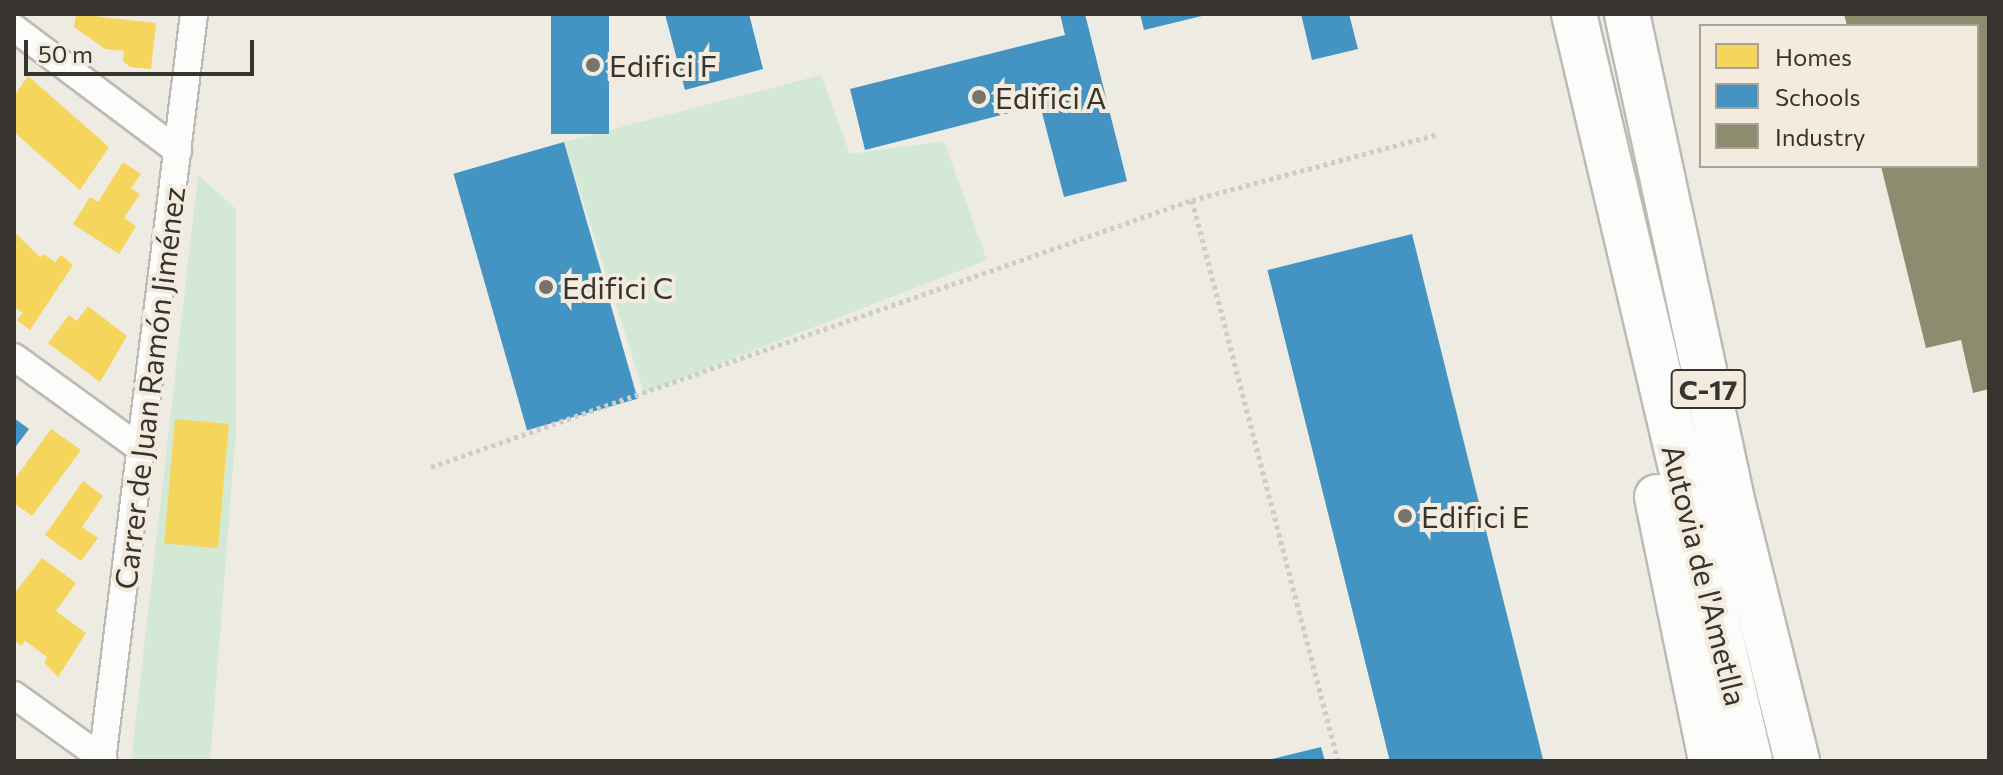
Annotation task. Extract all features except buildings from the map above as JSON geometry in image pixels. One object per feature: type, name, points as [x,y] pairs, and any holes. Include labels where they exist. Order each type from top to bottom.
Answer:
[{"type":"highway","name":"Autovia de l'Ametlla","points":[[1627,14],[1731,496],[1797,761]]},
{"type":"highway","name":"Autovia de l'Ametlla","points":[[1577,34],[1750,761]]},
{"type":"highway","points":[[1577,34],[1591,174],[1711,761]]},
{"type":"street","name":"Carrer de Juan Ramón Jiménez","points":[[102,760],[194,14]]},
{"type":"street","points":[[14,28],[178,151]]},
{"type":"street","points":[[14,357],[141,449]]},
{"type":"street","points":[[14,695],[102,760]]},
{"type":"path","points":[[431,467],[1192,200],[1435,135]]},
{"type":"path","points":[[1192,200],[1338,761]]},
{"type":"green space","points":[[821,75],[850,154],[944,141],[987,260],[644,393],[564,142]]},
{"type":"green space","points":[[198,175],[236,209],[236,431],[210,761],[131,761]]},
{"type":"place","name":"Edifici F","points":[[593,65]]},
{"type":"place","name":"Edifici A","points":[[979,97]]},
{"type":"place","name":"Edifici C","points":[[546,287]]},
{"type":"place","name":"Edifici E","points":[[1405,516]]}]
